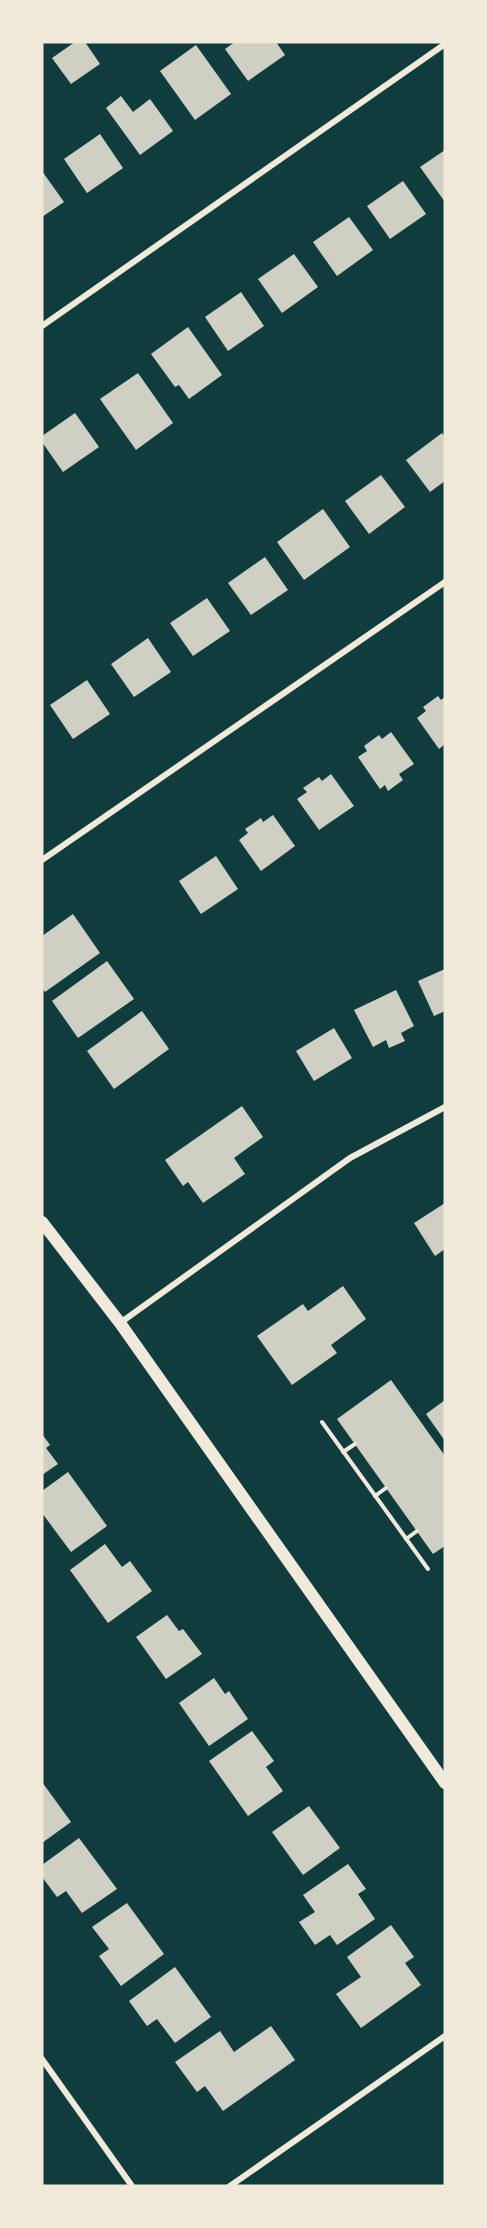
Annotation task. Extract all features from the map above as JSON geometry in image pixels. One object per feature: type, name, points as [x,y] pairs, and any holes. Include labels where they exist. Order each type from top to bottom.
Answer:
[{"type":"main road","points":[[42,1222],[120,1323],[445,1783]]},
{"type":"street","points":[[42,326],[445,44]]},
{"type":"street","points":[[42,860],[445,582]]},
{"type":"street","points":[[120,1323],[350,1158],[445,1107]]},
{"type":"street","points":[[230,2186],[445,2036]]},
{"type":"street","points":[[42,2059],[132,2186]]},
{"type":"path","points":[[322,1422],[428,1569]]},
{"type":"path","points":[[343,1452],[355,1444]]},
{"type":"path","points":[[375,1496],[386,1488]]},
{"type":"path","points":[[406,1539],[417,1531]]},
{"type":"building","points":[[75,42],[85,42],[100,64],[71,84],[52,58]]},
{"type":"building","points":[[235,42],[276,42],[285,55],[248,81],[225,49]]},
{"type":"building","points":[[196,45],[231,94],[195,120],[160,71]]},
{"type":"building","points":[[121,96],[133,112],[150,99],[173,131],[140,155],[106,108]]},
{"type":"building","points":[[100,134],[123,168],[87,193],[64,159]]},
{"type":"building","points":[[445,150],[445,202],[420,167]]},
{"type":"building","points":[[42,171],[64,202],[42,217]]},
{"type":"building","points":[[403,181],[426,214],[390,239],[367,206]]},
{"type":"building","points":[[349,217],[373,250],[337,276],[313,242]]},
{"type":"building","points":[[294,254],[318,287],[282,313],[258,279]]},
{"type":"building","points":[[241,292],[264,326],[228,351],[205,317]]},
{"type":"building","points":[[188,327],[222,375],[189,399],[179,385],[175,387],[151,354]]},
{"type":"building","points":[[138,373],[173,423],[136,450],[100,399]]},
{"type":"building","points":[[75,413],[99,447],[63,472],[42,442],[42,436]]},
{"type":"building","points":[[442,433],[445,437],[445,481],[430,492],[406,460]]},
{"type":"building","points":[[381,475],[405,507],[369,534],[345,501]]},
{"type":"building","points":[[323,509],[350,547],[304,580],[277,542]]},
{"type":"building","points":[[265,557],[288,590],[251,615],[228,583]]},
{"type":"building","points":[[207,598],[230,631],[193,656],[170,623]]},
{"type":"building","points":[[148,638],[171,672],[134,697],[111,664]]},
{"type":"building","points":[[87,680],[110,714],[73,739],[50,705]]},
{"type":"building","points":[[438,696],[441,700],[445,697],[445,744],[439,749],[417,718],[426,711],[423,707]]},
{"type":"building","points":[[391,732],[414,764],[399,774],[403,780],[388,791],[385,785],[380,789],[358,757],[367,751],[364,746],[379,735],[382,739]]},
{"type":"building","points":[[331,774],[354,806],[319,830],[297,799],[307,792],[303,788],[319,777],[322,781]]},
{"type":"building","points":[[273,815],[295,846],[261,871],[239,840],[248,833],[245,829],[261,818],[263,822]]},
{"type":"building","points":[[216,856],[238,889],[201,914],[179,881]]},
{"type":"building","points":[[73,914],[100,953],[45,992],[42,988],[42,936]]},
{"type":"building","points":[[107,961],[134,999],[78,1038],[52,1001]]},
{"type":"building","points":[[445,969],[445,1011],[434,1016],[418,981]]},
{"type":"building","points":[[396,990],[414,1026],[401,1033],[405,1041],[389,1048],[386,1040],[373,1047],[354,1010]]},
{"type":"building","points":[[142,1011],[169,1049],[114,1089],[87,1051]]},
{"type":"building","points":[[334,1028],[352,1058],[314,1081],[296,1051]]},
{"type":"building","points":[[242,1106],[263,1137],[234,1158],[245,1174],[203,1203],[188,1182],[183,1186],[165,1160]]},
{"type":"building","points":[[445,1203],[445,1249],[435,1256],[414,1223]]},
{"type":"building","points":[[343,1286],[366,1319],[331,1345],[337,1353],[292,1385],[257,1336],[303,1304],[308,1311]]},
{"type":"building","points":[[391,1380],[445,1456],[445,1546],[433,1554],[337,1419]]},
{"type":"building","points":[[445,1400],[445,1441],[426,1414]]},
{"type":"building","points":[[42,1434],[50,1445],[46,1448],[58,1464],[42,1475]]},
{"type":"building","points":[[68,1472],[107,1526],[71,1552],[42,1513],[42,1491]]},
{"type":"building","points":[[105,1544],[122,1567],[130,1561],[152,1591],[108,1623],[70,1570]]},
{"type":"building","points":[[167,1615],[179,1631],[183,1629],[202,1654],[166,1679],[136,1637]]},
{"type":"building","points":[[214,1678],[225,1694],[229,1691],[248,1719],[209,1746],[179,1703]]},
{"type":"building","points":[[252,1731],[274,1761],[266,1767],[283,1791],[248,1816],[209,1761]]},
{"type":"building","points":[[42,1782],[71,1822],[42,1843]]},
{"type":"building","points":[[309,1806],[340,1848],[303,1875],[272,1832]]},
{"type":"building","points":[[79,1838],[117,1889],[82,1913],[66,1891],[57,1897],[42,1877],[42,1865]]},
{"type":"building","points":[[348,1864],[366,1889],[358,1894],[375,1919],[337,1945],[330,1935],[315,1945],[299,1922],[315,1912],[303,1895]]},
{"type":"building","points":[[127,1903],[164,1954],[121,1986],[99,1956],[109,1949],[92,1927]]},
{"type":"building","points":[[391,1925],[414,1957],[405,1963],[421,1985],[361,2028],[336,1994],[361,1977],[347,1957]]},
{"type":"building","points":[[175,1967],[211,2017],[175,2043],[157,2019],[147,2026],[129,2001]]},
{"type":"building","points":[[271,2026],[295,2060],[223,2111],[205,2086],[197,2092],[175,2062],[220,2031],[234,2052]]}]
